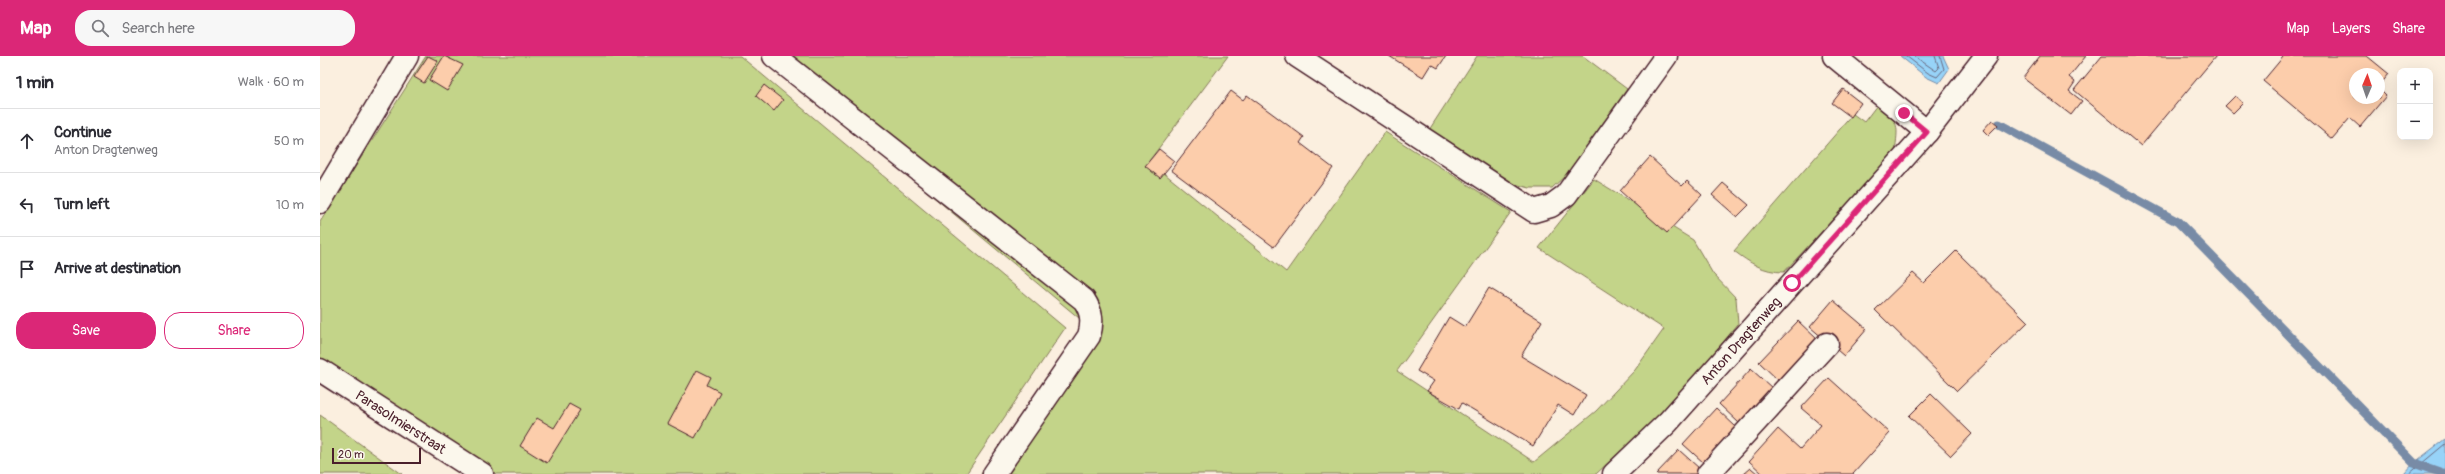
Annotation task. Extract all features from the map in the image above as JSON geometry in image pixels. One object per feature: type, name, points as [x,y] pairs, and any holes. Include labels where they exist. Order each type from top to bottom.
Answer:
[{"type":"street","points":[[320,202],[407,56]]},
{"type":"street","points":[[774,56],[1084,300],[1089,308],[1092,325],[1089,336],[994,474]]},
{"type":"street","points":[[1297,56],[1534,211],[1551,206],[1566,195],[1666,56]]},
{"type":"street","points":[[1834,56],[1927,132]]},
{"type":"street","name":"Anton Dragtenweg","points":[[1614,474],[1668,422],[1927,132],[1983,57]]},
{"type":"street","points":[[1708,474],[1827,344]]},
{"type":"street","name":"Parasolmierstraat","points":[[320,370],[482,474]]},
{"type":"green space","points":[[426,56],[740,56],[1065,328],[966,474],[496,474],[320,360],[320,222]]},
{"type":"green space","points":[[764,56],[1228,56],[1149,161],[1286,272],[1385,132],[1511,212],[1397,371],[1534,462],[1596,411],[1635,370],[1664,329],[1539,248],[1594,179],[1693,240],[1713,274],[1736,298],[1738,324],[1675,401],[1596,474],[981,474],[1085,323]]},
{"type":"green space","points":[[1477,56],[1583,56],[1627,89],[1566,175],[1552,188],[1530,188],[1507,182],[1429,130]]},
{"type":"green space","points":[[1877,105],[1890,116],[1896,125],[1897,136],[1895,153],[1784,272],[1763,269],[1734,251],[1853,114],[1864,122]]},
{"type":"green space","points":[[320,415],[402,474],[320,474]]},
{"type":"water","points":[[1900,56],[1943,56],[1949,69],[1939,83],[1926,77]]},
{"type":"water","points":[[2445,439],[2445,474],[2404,474],[2414,463]]},
{"type":"building","points":[[428,56],[438,61],[424,83],[414,77]]},
{"type":"building","points":[[444,56],[463,65],[447,91],[429,80]]},
{"type":"building","points":[[1389,56],[1446,56],[1438,68],[1431,64],[1423,77]]},
{"type":"building","points":[[2040,56],[2086,56],[2069,77],[2075,82],[2069,91],[2082,101],[2071,115],[2023,78]]},
{"type":"building","points":[[2102,56],[2216,56],[2141,146],[2074,90]]},
{"type":"building","points":[[2282,56],[2367,56],[2382,68],[2349,68],[2349,104],[2379,104],[2360,127],[2350,118],[2332,139],[2263,81],[2283,57]]},
{"type":"building","points":[[2385,71],[2389,74],[2385,79]]},
{"type":"building","points":[[764,85],[783,100],[774,111],[756,96]]},
{"type":"building","points":[[1843,89],[1861,103],[1851,117],[1832,103]]},
{"type":"building","points":[[1231,91],[1243,100],[1247,95],[1304,137],[1300,143],[1333,168],[1274,247],[1171,170]]},
{"type":"building","points":[[2235,96],[2243,103],[2233,113],[2225,106]]},
{"type":"building","points":[[1992,120],[1998,125],[1988,135],[1983,130]]},
{"type":"building","points":[[1159,149],[1174,161],[1160,178],[1145,166]]},
{"type":"building","points":[[1650,157],[1682,186],[1687,181],[1702,195],[1667,233],[1620,191]]},
{"type":"building","points":[[1723,183],[1749,205],[1737,217],[1712,195]]},
{"type":"building","points":[[1956,251],[2028,322],[1957,391],[1875,310],[1913,273],[1924,283]]},
{"type":"building","points":[[1489,288],[1542,321],[1521,356],[1586,395],[1574,415],[1558,405],[1533,446],[1462,403],[1459,409],[1427,391],[1434,381],[1417,371],[1449,317],[1465,327]]},
{"type":"building","points":[[1833,300],[1867,329],[1844,356],[1810,327]]},
{"type":"building","points":[[1798,321],[1818,340],[1779,381],[1759,362]]},
{"type":"building","points":[[1751,369],[1772,388],[1740,424],[1719,404]]},
{"type":"building","points":[[697,370],[711,377],[707,385],[720,392],[695,438],[668,424]]},
{"type":"building","points":[[1829,378],[1890,433],[1853,474],[1763,474],[1749,461],[1778,429],[1800,449],[1821,425],[1801,408]]},
{"type":"building","points":[[1931,394],[1972,434],[1951,456],[1909,416]]},
{"type":"building","points":[[569,404],[580,410],[547,463],[520,446],[537,418],[554,428]]},
{"type":"building","points":[[1716,408],[1737,428],[1704,463],[1683,444]]},
{"type":"building","points":[[1679,450],[1700,469],[1696,474],[1656,474]]},
{"type":"building","points":[[1751,468],[1758,474],[1744,474]]},
{"type":"waterway","points":[[1999,124],[2178,222],[2414,463],[2445,474]]},
{"type":"route","points":[[1792,283],[1927,132],[1904,113]]}]
